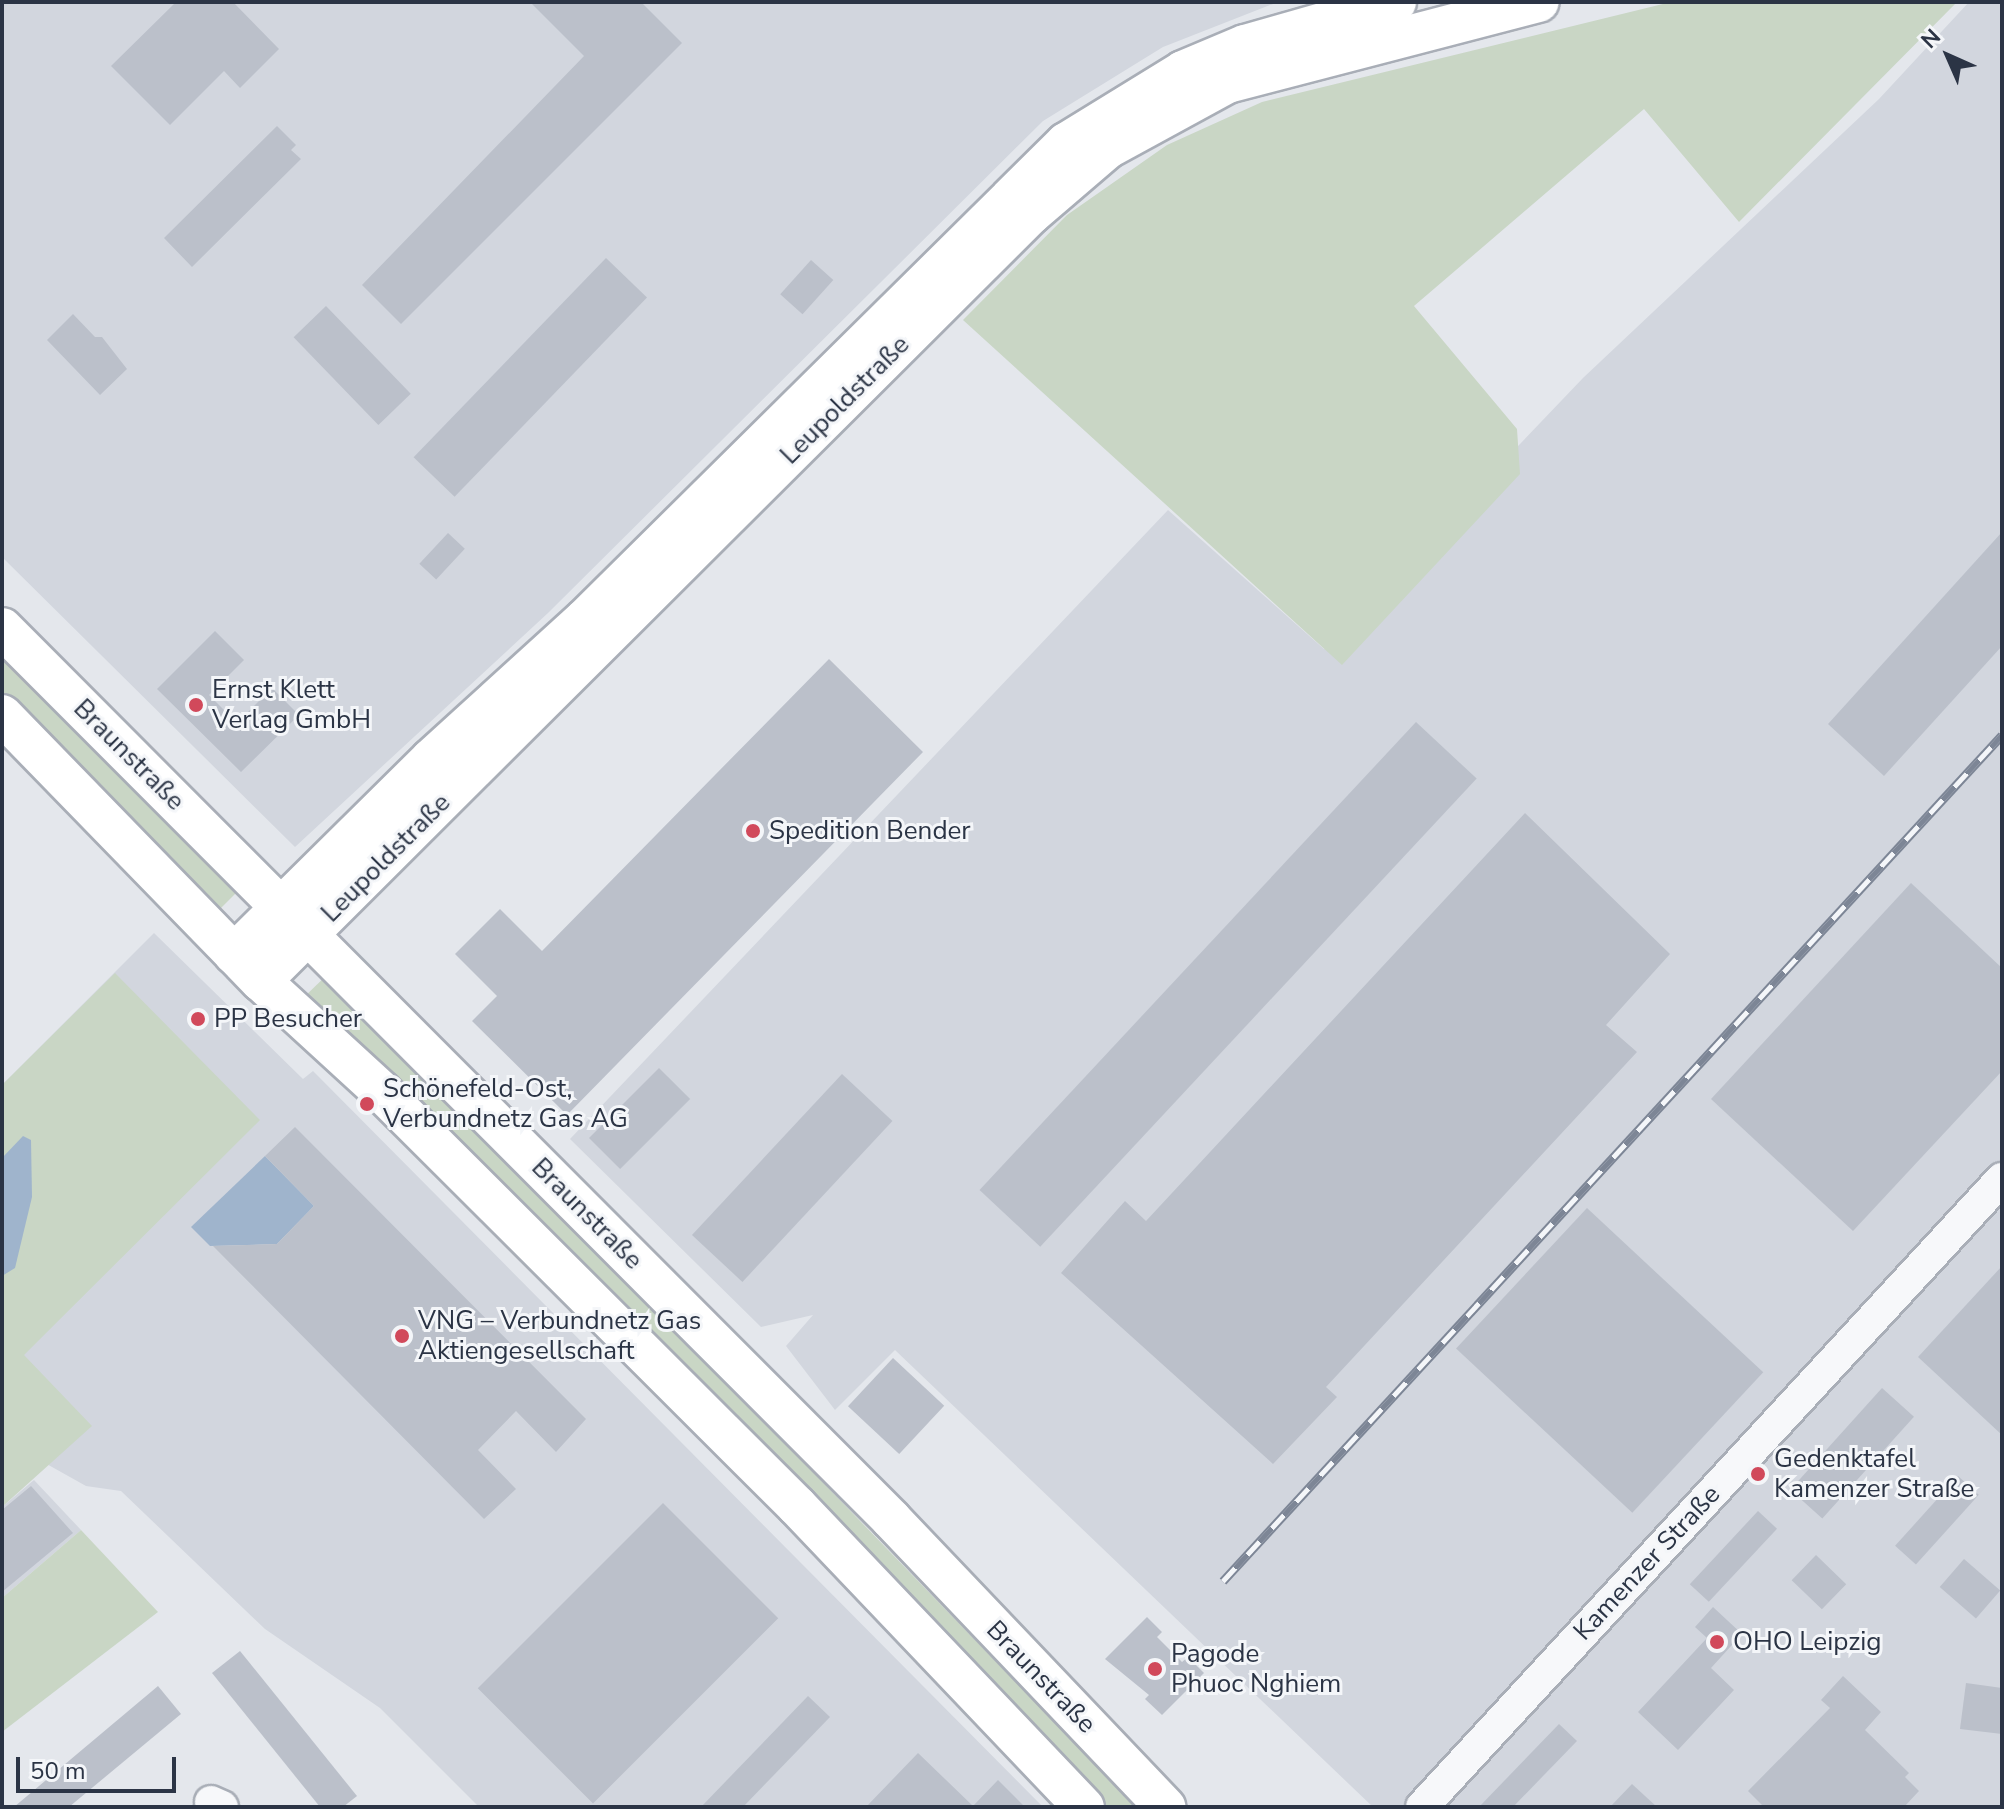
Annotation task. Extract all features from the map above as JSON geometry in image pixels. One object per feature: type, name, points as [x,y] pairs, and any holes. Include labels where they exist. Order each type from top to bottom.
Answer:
[{"type":"main road","name":"Leupoldstraße","points":[[295,921],[431,759],[585,619],[1066,143],[1183,71],[1245,45],[1396,2]]},
{"type":"main road","name":"Leupoldstraße","points":[[248,968],[1019,225],[1108,148],[1227,83],[1539,2]]},
{"type":"main road","name":"Braunstraße","points":[[2,628],[891,1519],[1165,1807]]},
{"type":"main road","points":[[2,715],[248,968],[382,1092],[786,1495],[1084,1807]]},
{"type":"street","name":"Kamenzer Straße","points":[[1422,1807],[2002,1179]]},
{"type":"shaded area","points":[[2,2],[1278,2],[1163,47],[1043,121],[548,613],[295,847],[2,557]]},
{"type":"shaded area","points":[[1969,2],[2002,2],[2002,1807],[1373,1807],[895,1350],[835,1410],[786,1346],[813,1315],[761,1327],[570,1139],[1168,510],[1324,649],[1583,378],[1879,99]]},
{"type":"shaded area","points":[[154,933],[303,1079],[313,1071],[1043,1807],[479,1807],[380,1708],[265,1629],[121,1491],[86,1486],[2,1439],[2,1085]]},
{"type":"shaded area","points":[[34,1480],[81,1530],[2,1598],[2,1507]]},
{"type":"green space","points":[[1671,2],[1957,2],[1739,222],[1644,109],[1414,306],[1517,429],[1520,474],[1342,665],[963,320],[1067,215],[1167,145],[1262,102]]},
{"type":"green space","points":[[2,642],[245,885],[208,921],[2,716]]},
{"type":"green space","points":[[330,972],[1136,1807],[1086,1807],[304,997]]},
{"type":"green space","points":[[115,973],[260,1120],[24,1355],[92,1426],[2,1507],[2,1085]]},
{"type":"green space","points":[[81,1530],[158,1612],[2,1732],[2,1598]]},
{"type":"water","points":[[23,1136],[31,1140],[32,1197],[15,1268],[2,1276],[2,1158]]},
{"type":"water","points":[[265,1156],[314,1206],[277,1244],[210,1246],[191,1227]]},
{"type":"building","points":[[176,2],[233,2],[279,49],[240,88],[224,71],[170,125],[111,66]]},
{"type":"building","points":[[530,2],[641,2],[682,43],[401,324],[362,285],[584,56]]},
{"type":"building","points":[[277,126],[296,145],[291,150],[301,159],[192,267],[164,238]]},
{"type":"building","points":[[606,258],[647,298],[455,497],[414,457]]},
{"type":"building","points":[[811,260],[833,280],[803,314],[780,294]]},
{"type":"building","points":[[326,306],[411,394],[378,425],[294,337]]},
{"type":"building","points":[[73,314],[95,337],[102,337],[127,369],[100,395],[47,340]]},
{"type":"building","points":[[2002,532],[2002,646],[1884,776],[1828,724]]},
{"type":"building","points":[[448,533],[465,549],[436,579],[419,564]]},
{"type":"building","name":"Ernst Klett Verlag GmbH","points":[[215,631],[244,660],[209,695],[237,723],[272,688],[299,715],[241,772],[157,689]]},
{"type":"building","name":"Spedition Bender","points":[[829,659],[923,752],[567,1115],[472,1021],[497,996],[455,954],[500,909],[542,951]]},
{"type":"building","points":[[1416,722],[1477,779],[1040,1247],[980,1190]]},
{"type":"building","points":[[1525,813],[1670,954],[1606,1025],[1637,1052],[1326,1387],[1337,1397],[1273,1464],[1061,1273],[1125,1201],[1146,1221]]},
{"type":"building","points":[[1911,883],[2002,968],[2002,1071],[1853,1231],[1711,1099]]},
{"type":"building","points":[[659,1068],[690,1099],[620,1169],[589,1138]]},
{"type":"building","points":[[842,1074],[892,1121],[742,1282],[692,1235]]},
{"type":"building","name":"VNG – Verbundnetz Gas Aktiengesellschaft","points":[[295,1127],[586,1419],[556,1452],[516,1411],[478,1450],[516,1489],[484,1519],[213,1246],[277,1244],[314,1206],[265,1156]]},
{"type":"building","points":[[1587,1208],[1763,1372],[1632,1513],[1456,1348]]},
{"type":"building","points":[[2002,1266],[2002,1435],[1918,1357]]},
{"type":"building","points":[[893,1358],[944,1406],[899,1454],[848,1406]]},
{"type":"building","points":[[1882,1388],[1914,1417],[1822,1519],[1790,1490]]},
{"type":"building","points":[[1958,1476],[1979,1495],[1916,1565],[1895,1546]]},
{"type":"building","points":[[31,1486],[73,1533],[2,1592],[2,1510]]},
{"type":"building","points":[[663,1503],[778,1618],[593,1804],[478,1688]]},
{"type":"building","points":[[1758,1511],[1777,1529],[1709,1602],[1690,1584]]},
{"type":"building","points":[[1816,1555],[1846,1584],[1822,1609],[1792,1580]]},
{"type":"building","points":[[1964,1559],[2000,1590],[1976,1618],[1940,1587]]},
{"type":"building","points":[[1713,1607],[1742,1634],[1711,1668],[1734,1690],[1678,1750],[1638,1712],[1707,1638],[1695,1627]]},
{"type":"building","points":[[1147,1617],[1162,1632],[1157,1637],[1182,1662],[1188,1657],[1204,1673],[1162,1715],[1145,1699],[1149,1695],[1105,1659]]},
{"type":"building","points":[[240,1651],[357,1796],[343,1807],[320,1807],[212,1673]]},
{"type":"building","points":[[1843,1676],[1881,1712],[1865,1730],[1909,1773],[1905,1777],[1919,1791],[1904,1807],[1764,1807],[1748,1791],[1830,1708],[1821,1700]]},
{"type":"building","points":[[1966,1683],[2002,1688],[2002,1734],[1960,1729]]},
{"type":"building","points":[[158,1686],[181,1714],[69,1807],[14,1807]]},
{"type":"building","points":[[808,1696],[830,1717],[743,1807],[701,1807]]},
{"type":"building","points":[[1559,1724],[1577,1741],[1513,1807],[1479,1807]]},
{"type":"building","points":[[918,1753],[973,1806],[998,1780],[1025,1807],[866,1807]]},
{"type":"building","points":[[1632,1784],[1657,1807],[1610,1807]]},
{"type":"railway","points":[[1223,1581],[2002,735]]},
{"type":"place","name":"Ernst Klett Verlag GmbH","points":[[196,705]]},
{"type":"place","name":"Spedition Bender","points":[[753,831]]},
{"type":"place","name":"PP Besucher","points":[[198,1019]]},
{"type":"place","name":"Schönefeld-Ost, Verbundnetz Gas AG","points":[[367,1104]]},
{"type":"place","name":"VNG – Verbundnetz Gas Aktiengesellschaft","points":[[402,1336]]},
{"type":"place","name":"Gedenktafel Kamenzer Straße","points":[[1758,1474]]},
{"type":"place","name":"OHO Leipzig","points":[[1717,1642]]},
{"type":"place","name":"Pagode Phuoc Nghiem","points":[[1155,1669]]}]
